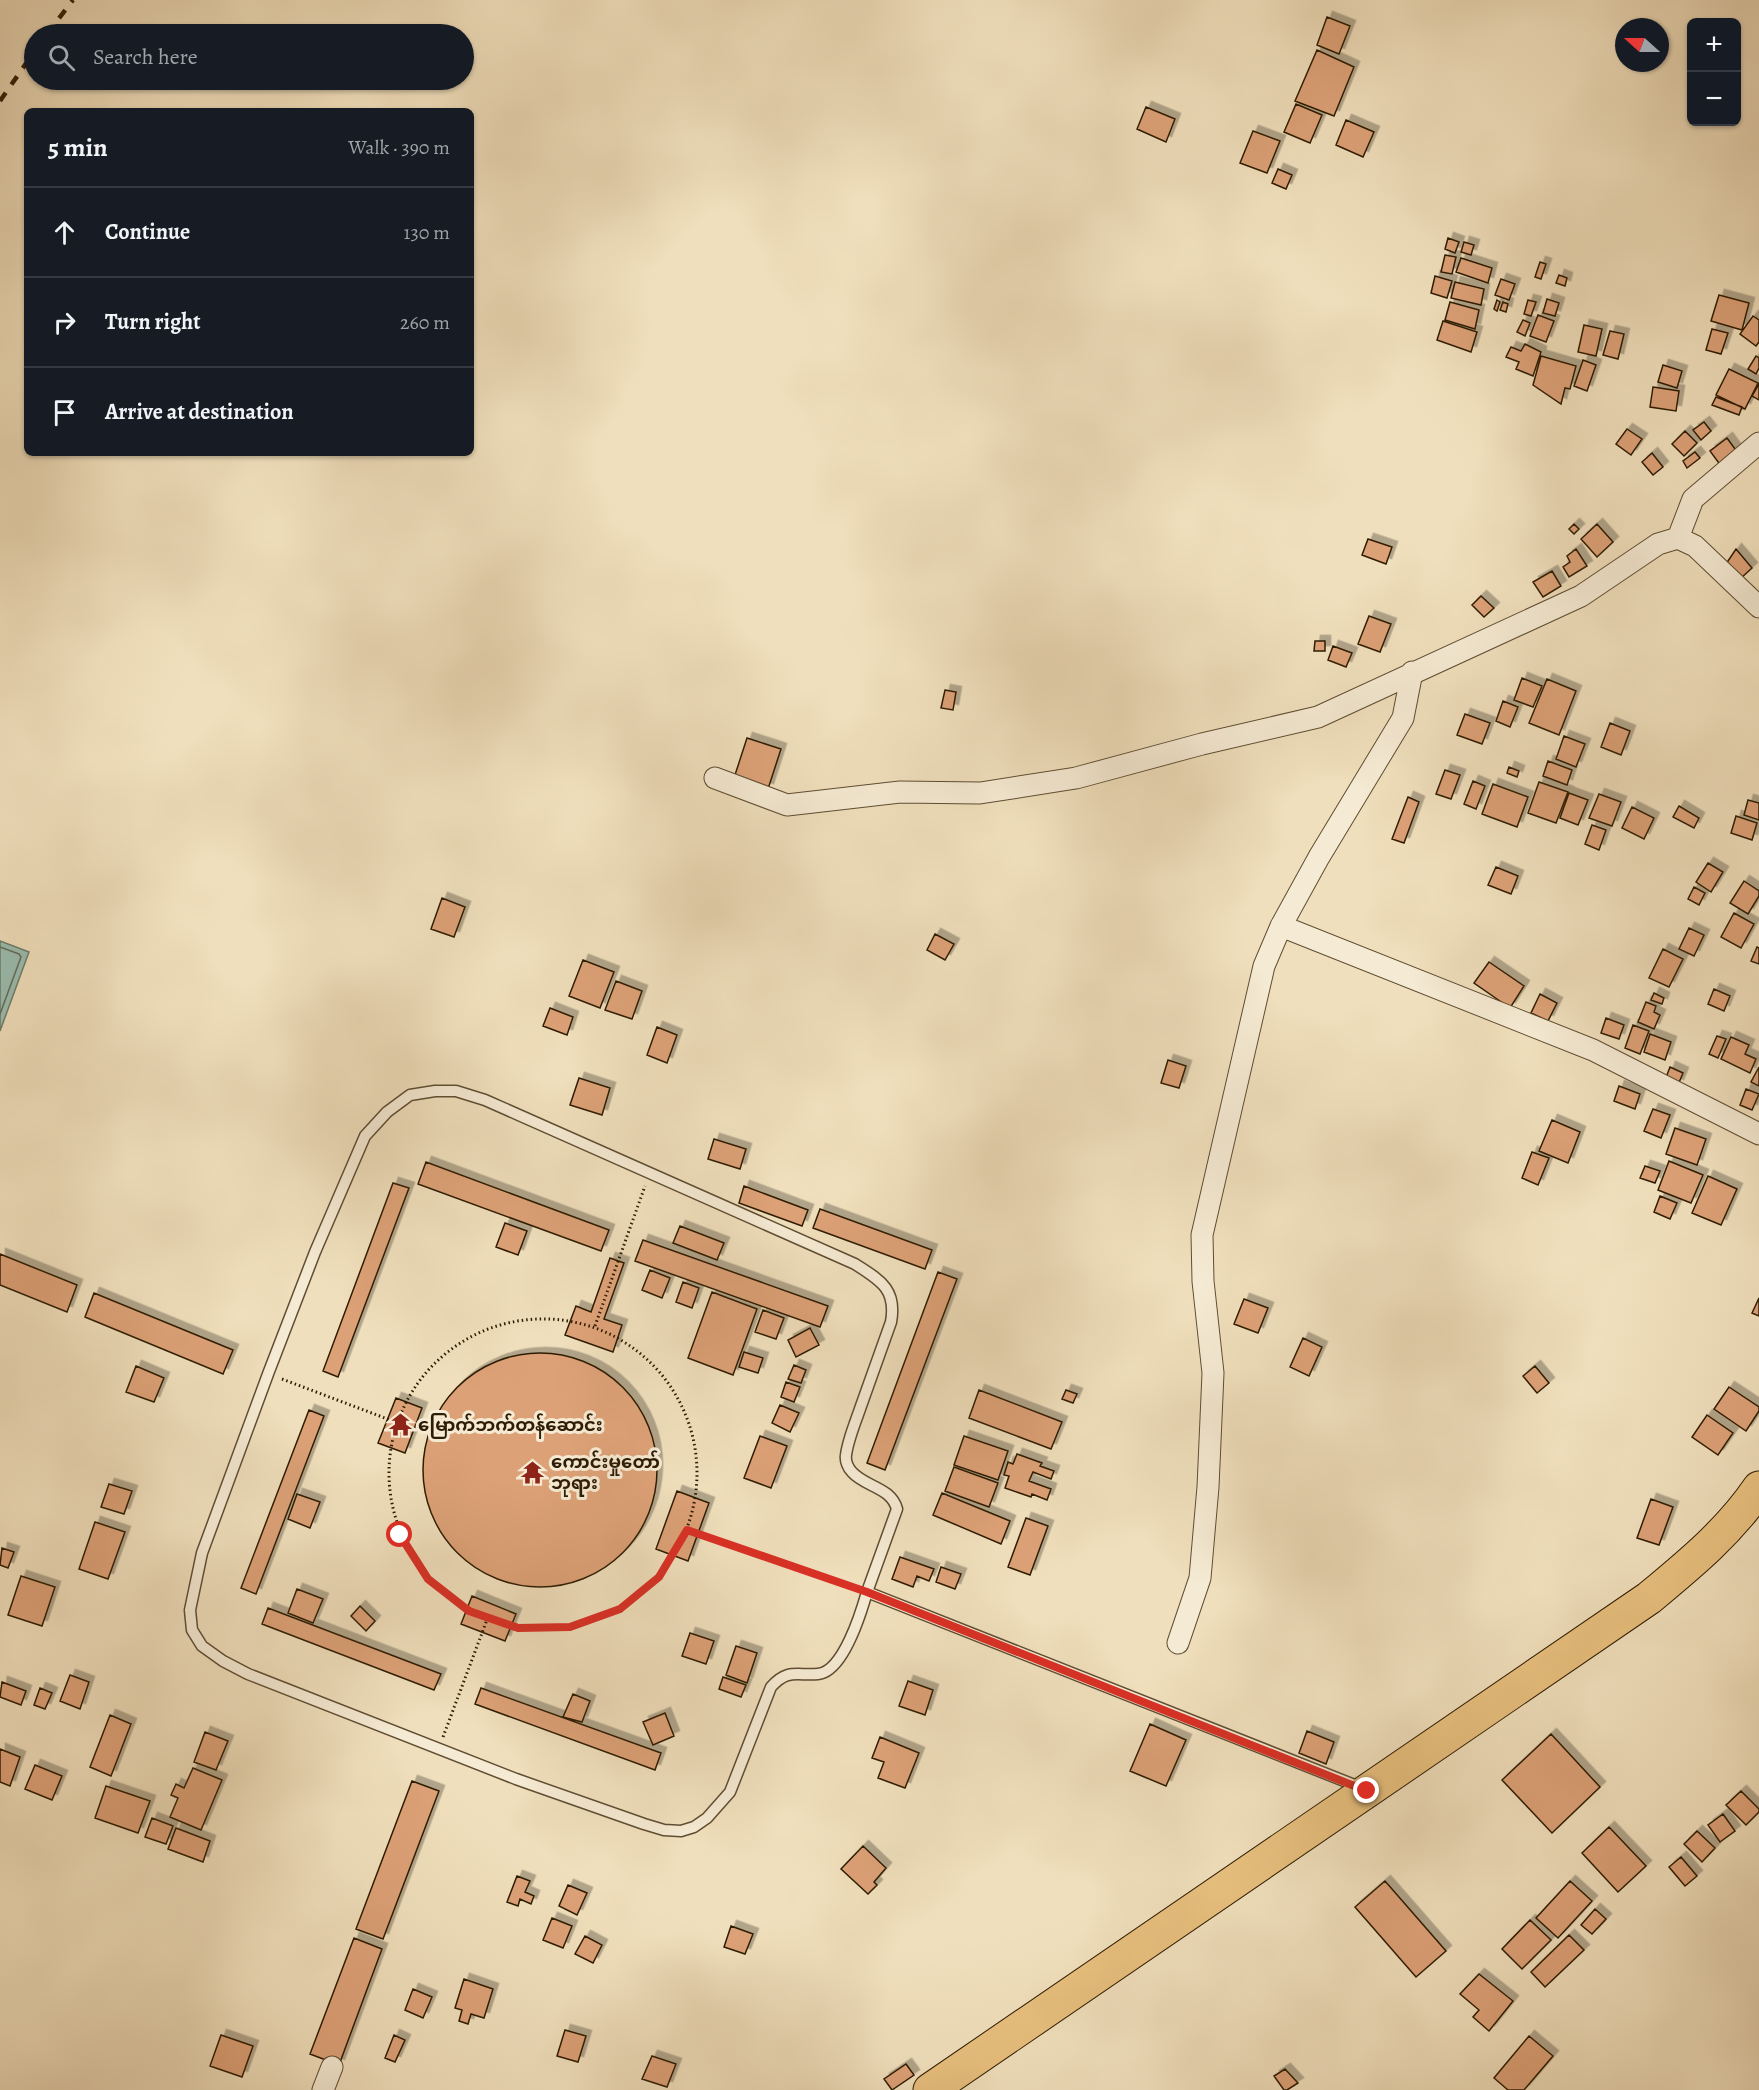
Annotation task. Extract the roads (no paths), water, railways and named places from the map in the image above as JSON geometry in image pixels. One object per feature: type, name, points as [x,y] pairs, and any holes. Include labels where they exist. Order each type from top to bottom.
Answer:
[{"type":"highway","points":[[930,2090],[1649,1598],[1712,1545],[1747,1506],[1759,1488]]},
{"type":"street","points":[[1678,538],[1693,499],[1759,443]]},
{"type":"street","points":[[714,778],[787,805],[900,792],[980,793],[1076,778],[1202,744],[1318,717],[1581,596],[1658,544],[1678,538],[1695,546],[1759,607]]},
{"type":"street","points":[[1178,1643],[1200,1578],[1208,1487],[1213,1373],[1203,1281],[1202,1234],[1264,966],[1281,926],[1319,858],[1403,718],[1412,672]]},
{"type":"street","points":[[1281,926],[1593,1050],[1759,1134]]},
{"type":"street","points":[[323,2090],[332,2067]]},
{"type":"lane","points":[[435,1090],[456,1091],[485,1100],[855,1264],[873,1275],[886,1287],[892,1300],[891,1322],[855,1423],[846,1456],[848,1467],[853,1474],[889,1495],[897,1509],[867,1592],[860,1615],[839,1661],[828,1671],[820,1674],[794,1672],[771,1686],[730,1792],[707,1818],[694,1827],[681,1831],[664,1830],[644,1824],[516,1779],[248,1674],[223,1661],[202,1646],[192,1630],[190,1610],[202,1553],[315,1252],[365,1136],[387,1112],[410,1095],[435,1090]]},
{"type":"lane","points":[[867,1592],[1367,1791]]},
{"type":"water","points":[[0,941],[29,952],[0,1031]]},
{"type":"railway","points":[[55,24],[73,0]]},
{"type":"railway","points":[[0,101],[24,66]]},
{"type":"place","name":"မြောက်ဘက်တန်ဆောင်း","points":[[400,1425]]},
{"type":"place","name":"ကောင်းမှုတော် ဘုရား","points":[[533,1472]]}]
